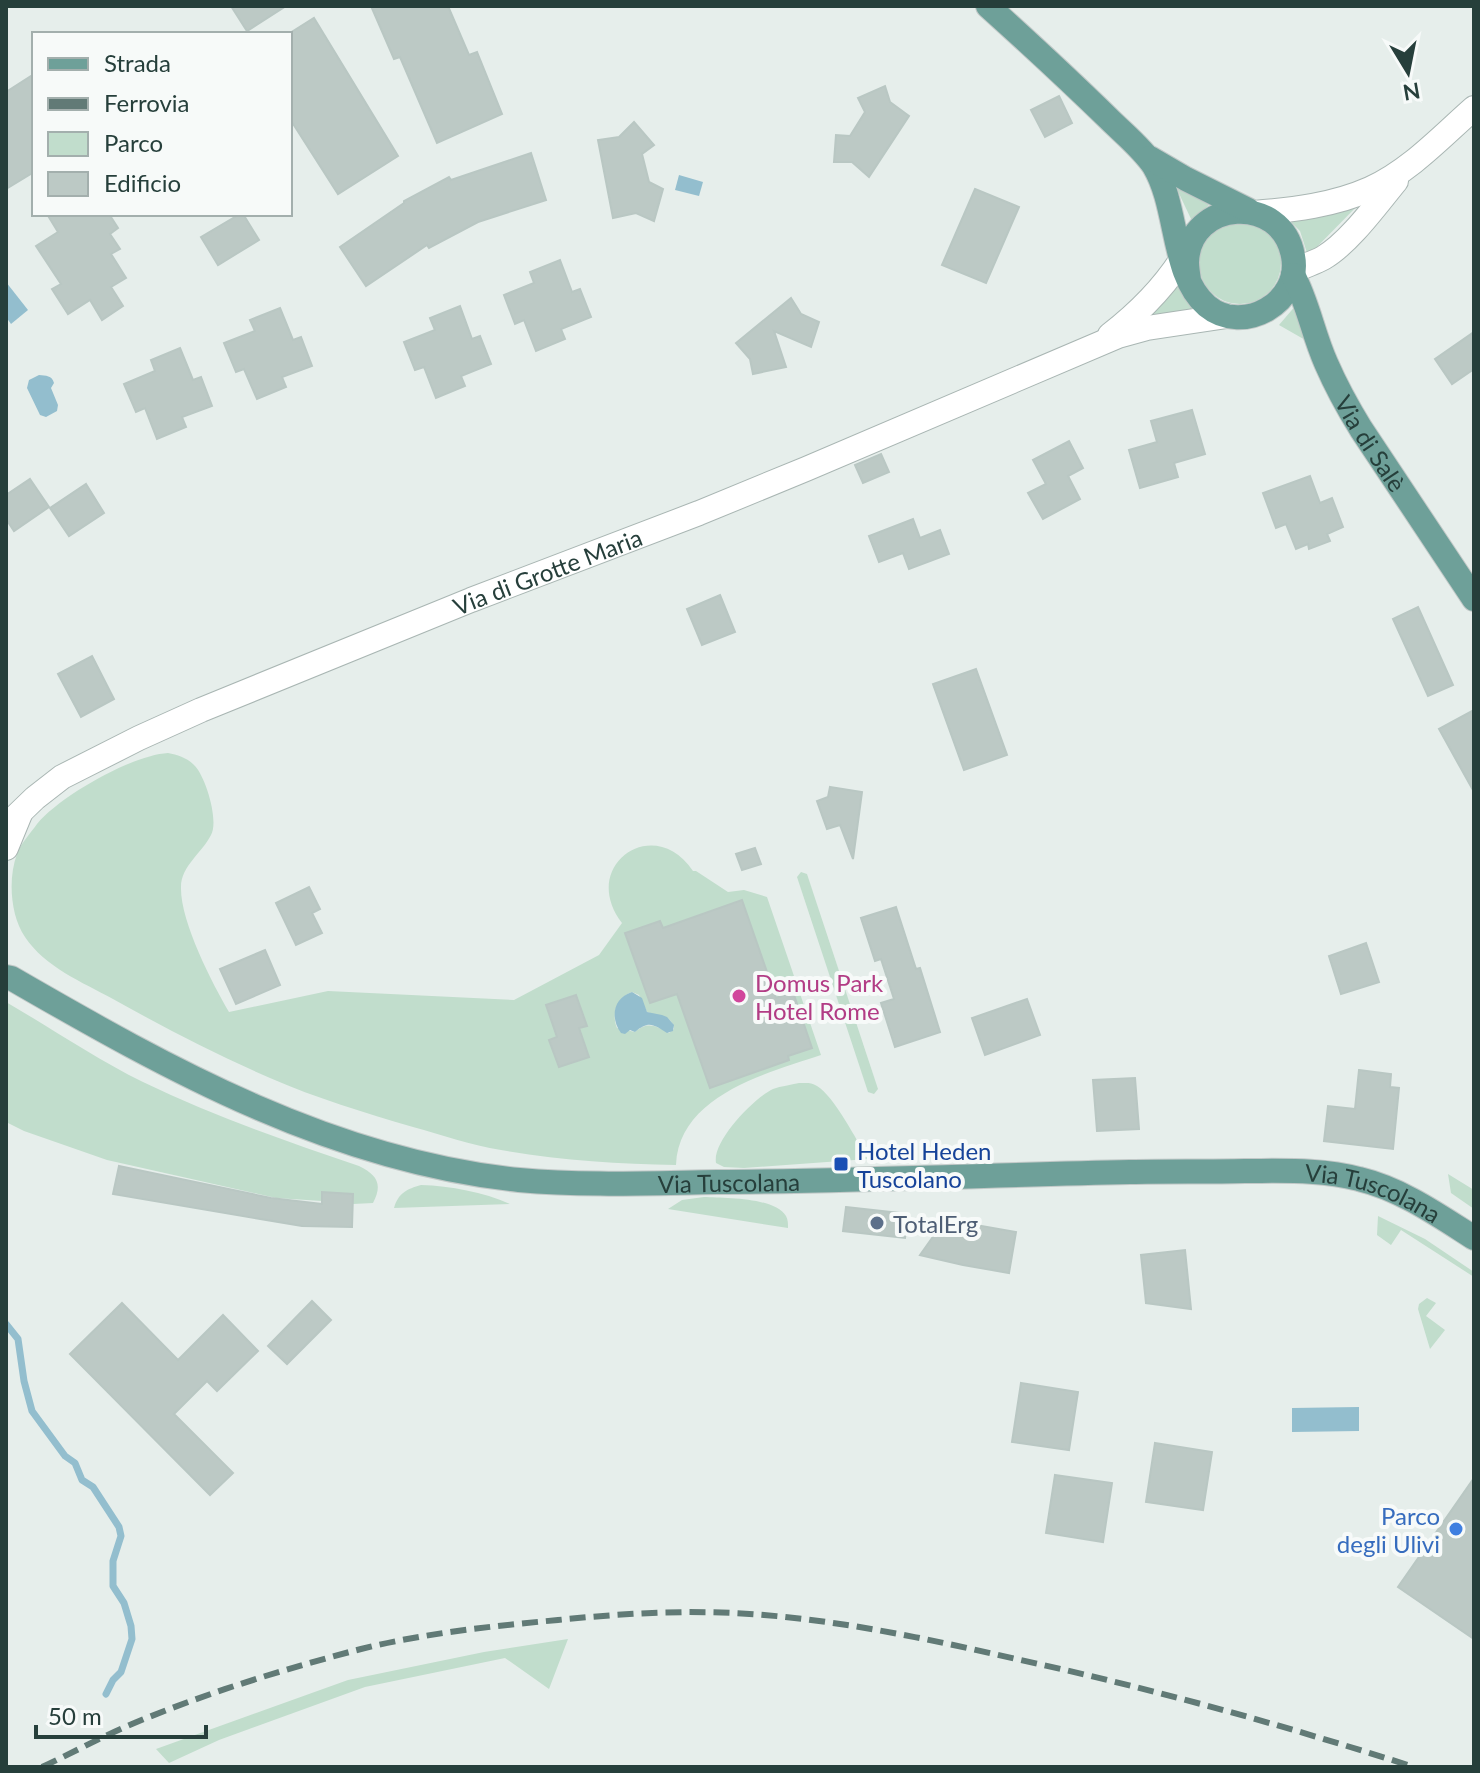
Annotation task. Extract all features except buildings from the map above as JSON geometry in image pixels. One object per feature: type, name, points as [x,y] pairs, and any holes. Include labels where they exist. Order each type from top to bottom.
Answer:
[{"type":"main road","points":[[988,6],[1060,71],[1147,157],[1162,181],[1197,296],[1211,309],[1227,316],[1244,318],[1276,304],[1297,280],[1289,241],[1280,227],[1147,157]]},
{"type":"main road","points":[[1187,261],[1200,228],[1215,217],[1233,211],[1252,212]]},
{"type":"main road","name":"Via di Salè","points":[[1297,280],[1325,361],[1345,402],[1474,599]]},
{"type":"main road","name":"Via Tuscolana","points":[[8,973],[93,1026],[164,1064],[264,1111],[321,1135],[363,1148],[463,1171],[530,1180],[627,1183],[1046,1173],[1295,1171],[1341,1175],[1380,1185],[1430,1210],[1474,1238]]},
{"type":"street","points":[[1252,212],[1310,206],[1372,188],[1410,163],[1474,108]]},
{"type":"street","points":[[1297,280],[1348,236],[1410,163]]},
{"type":"street","name":"Via di Grotte Maria","points":[[1102,342],[1187,261]]},
{"type":"street","name":"Via di Grotte Maria","points":[[13,820],[35,798],[69,773],[201,710],[471,600],[780,480],[1102,342],[1147,328],[1227,316]]},
{"type":"street","points":[[6,848],[13,820]]},
{"type":"green space","points":[[1174,183],[1209,205],[1192,221]]},
{"type":"green space","points":[[1361,202],[1308,256],[1300,231],[1286,217]]},
{"type":"green space","points":[[1240,222],[1256,226],[1269,234],[1277,247],[1281,263],[1277,279],[1269,292],[1256,300],[1240,304],[1224,300],[1211,292],[1203,279],[1199,263],[1203,247],[1211,234],[1224,226]]},
{"type":"green space","points":[[1176,280],[1195,313],[1147,321]]},
{"type":"green space","points":[[1297,304],[1307,341],[1279,325]]},
{"type":"green space","points":[[168,753],[189,761],[199,772],[210,800],[213,829],[184,873],[182,901],[198,951],[229,1012],[328,991],[514,1000],[599,955],[622,923],[611,902],[609,883],[615,866],[626,854],[642,846],[659,846],[677,854],[693,871],[728,892],[744,890],[767,897],[821,1055],[752,1079],[709,1104],[692,1121],[681,1141],[676,1165],[567,1159],[479,1145],[341,1105],[250,1069],[65,973],[33,948],[16,918],[12,896],[14,864],[21,846],[37,824],[79,790],[117,769],[153,755]],"holes":[[[742,900],[771,983],[768,1001],[793,993],[812,1048],[788,1056],[789,1060],[711,1087]],[[660,921],[685,991],[650,1003],[625,934]],[[632,992],[639,995],[647,1012],[668,1019],[674,1029],[669,1033],[652,1026],[635,1032],[617,1028],[617,1007]],[[575,995],[587,1026],[557,1036],[546,1005]],[[579,1030],[589,1056],[559,1067],[550,1040]]]},
{"type":"green space","points":[[801,872],[807,874],[878,1089],[874,1094],[868,1092],[797,877]]},
{"type":"green space","points":[[6,1002],[143,1082],[250,1127],[359,1166],[374,1177],[378,1185],[373,1203],[353,1204],[352,1194],[323,1192],[322,1201],[276,1198],[107,1160],[6,1122]]},
{"type":"green space","points":[[799,1083],[813,1084],[824,1091],[868,1159],[744,1168],[724,1167],[716,1163],[727,1132],[746,1111],[773,1089]]},
{"type":"green space","points":[[1448,1174],[1474,1190],[1474,1209],[1451,1193]]},
{"type":"green space","points":[[421,1185],[467,1190],[510,1204],[394,1208],[404,1192]]},
{"type":"green space","points":[[704,1197],[771,1205],[786,1216],[788,1228],[668,1209],[682,1200]]},
{"type":"green space","points":[[1378,1216],[1425,1239],[1474,1272],[1474,1277],[1401,1230],[1391,1245],[1377,1235]]},
{"type":"green space","points":[[1427,1298],[1436,1303],[1426,1316],[1445,1330],[1430,1349],[1418,1309]]},
{"type":"green space","points":[[568,1639],[549,1689],[505,1658],[365,1687],[219,1740],[169,1763],[156,1749],[348,1680],[484,1652]]},
{"type":"water","points":[[679,175],[703,182],[699,196],[675,190]]},
{"type":"water","points":[[6,282],[28,310],[11,324],[6,317]]},
{"type":"water","points":[[39,375],[53,380],[51,388],[58,405],[57,411],[46,417],[40,415],[27,388],[29,380]]},
{"type":"water","points":[[632,992],[642,998],[647,1012],[667,1017],[674,1025],[673,1031],[667,1033],[648,1025],[635,1032],[621,1033],[615,1021],[615,1009],[621,999]]},
{"type":"water","points":[[1359,1407],[1359,1431],[1292,1432],[1292,1408]]},
{"type":"waterway","points":[[6,1324],[18,1339],[32,1411],[65,1456],[75,1463],[82,1480],[93,1487],[119,1527],[121,1536],[113,1561],[113,1586],[124,1603],[132,1639],[121,1672],[106,1694]]},
{"type":"railway","points":[[42,1767],[120,1729],[188,1702],[274,1673],[361,1649],[484,1628],[609,1615],[687,1612],[796,1618],[954,1645],[1166,1695],[1414,1767]]},
{"type":"place","name":"Domus Park Hotel Rome","points":[[739,996]]},
{"type":"place","name":"Hotel Heden Tuscolano","points":[[841,1164]]},
{"type":"place","name":"TotalErg","points":[[877,1223]]},
{"type":"place","name":"Parco degli Ulivi","points":[[1456,1529]]}]
